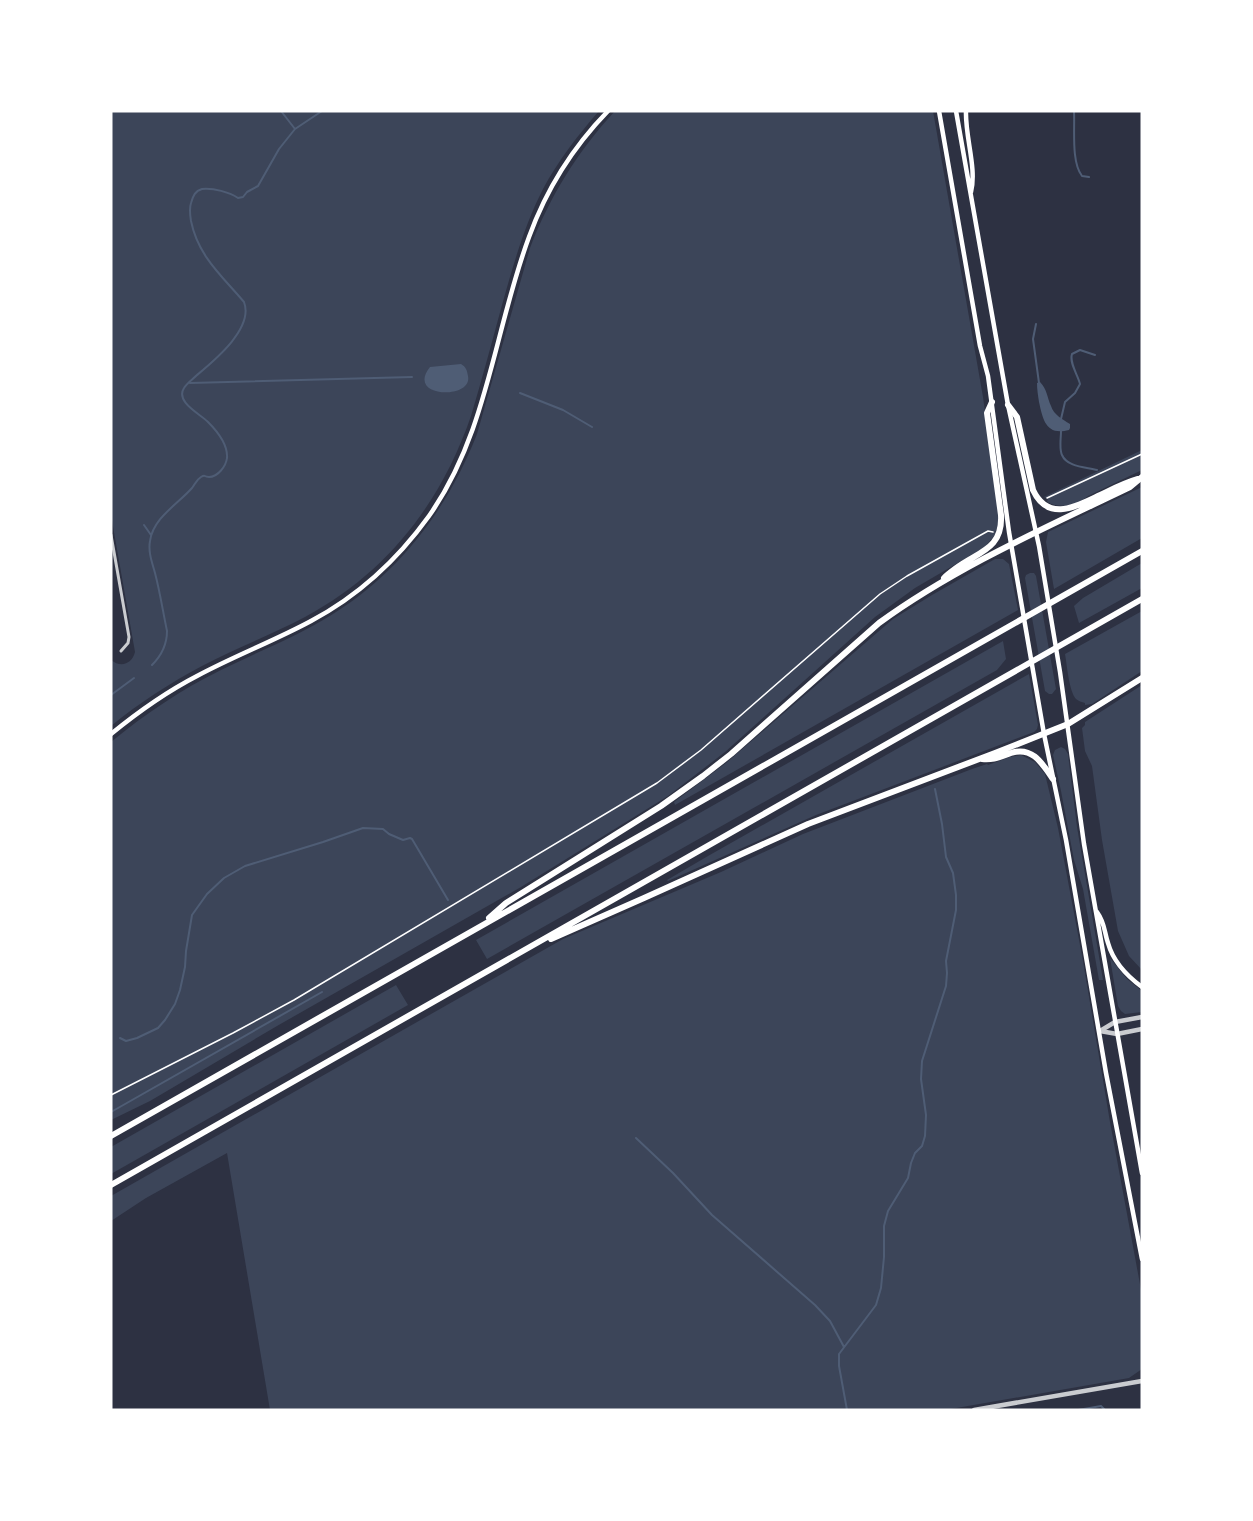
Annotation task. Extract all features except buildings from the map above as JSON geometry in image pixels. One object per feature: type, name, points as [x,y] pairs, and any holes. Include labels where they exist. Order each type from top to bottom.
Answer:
[{"type":"highway","points":[[936,586],[955,568],[988,549],[1000,531],[1001,519],[987,413],[992,402]]},
{"type":"highway","points":[[1008,405],[1017,417],[1033,490],[1046,506],[1059,509],[1075,507],[1126,482],[1142,477]]},
{"type":"highway","points":[[480,926],[506,903],[661,806],[703,776],[879,623],[936,586],[1036,532],[1130,488],[1142,477]]},
{"type":"highway","points":[[111,1136],[1142,551]]},
{"type":"highway","points":[[111,1185],[1142,599]]},
{"type":"highway","points":[[524,950],[808,824],[1068,724],[1142,678]]},
{"type":"highway","points":[[978,759],[993,760],[1024,751],[1037,758],[1053,778]]},
{"type":"main road","points":[[111,734],[185,682],[332,609],[375,576],[418,531],[452,478],[470,439],[522,257],[537,216],[570,156],[608,111]]},
{"type":"main road","points":[[939,111],[992,402],[1011,545],[1044,734],[1066,840],[1108,1084],[1142,1259]]},
{"type":"main road","points":[[956,111],[1008,405],[1036,532],[1068,724],[1084,844],[1142,1173]]},
{"type":"main road","points":[[966,111],[966,132],[974,180],[971,194]]},
{"type":"main road","points":[[1095,908],[1103,921],[1108,943],[1116,960],[1128,976],[1142,987]]},
{"type":"street","points":[[111,535],[129,637],[128,643],[121,651]]},
{"type":"street","points":[[1100,1031],[1115,1022],[1142,1017]]},
{"type":"street","points":[[1100,1031],[1117,1034],[1142,1029]]},
{"type":"street","points":[[974,1410],[1142,1381]]},
{"type":"path","points":[[1046,498],[1142,454]]},
{"type":"path","points":[[111,1095],[294,1000],[641,793],[701,750],[880,594],[907,576],[988,531],[994,533]]},
{"type":"shaded area","points":[[111,111],[599,111],[562,158],[536,203],[515,261],[471,416],[459,448],[444,478],[408,533],[386,557],[334,599],[292,624],[228,653],[167,686],[111,726],[111,660],[119,664],[126,664],[135,652],[111,515]]},
{"type":"shaded area","points":[[615,111],[933,111],[983,397],[999,513],[994,536],[985,547],[915,588],[875,617],[725,752],[668,796],[521,887],[150,1101],[111,1120],[111,742],[150,712],[192,685],[323,620],[349,603],[374,584],[416,540],[451,490],[477,434],[530,248],[546,210],[588,142]]},
{"type":"shaded area","points":[[461,364],[468,376],[467,384],[461,389],[442,392],[432,390],[426,385],[425,377],[430,367]]},
{"type":"shaded area","points":[[1040,382],[1046,390],[1054,412],[1070,424],[1069,430],[1055,431],[1047,425],[1039,400],[1037,383]]},
{"type":"shaded area","points":[[1142,450],[1142,470],[1078,502],[1058,505],[1047,502],[1048,499],[1044,497]]},
{"type":"shaded area","points":[[1142,487],[1142,538],[1054,589],[1046,542],[1048,532]]},
{"type":"shaded area","points":[[995,559],[1003,559],[1009,564],[1018,610],[675,805],[674,802],[726,763],[893,619]]},
{"type":"shaded area","points":[[1142,563],[1142,588],[1079,623],[1074,606],[1083,598]]},
{"type":"shaded area","points":[[1030,573],[1036,576],[1056,689],[1052,694],[1045,691],[1025,578]]},
{"type":"shaded area","points":[[1142,611],[1142,671],[1092,704],[1085,705],[1077,700],[1070,684],[1065,654]]},
{"type":"shaded area","points":[[1003,641],[1006,659],[997,670],[487,959],[476,940]]},
{"type":"shaded area","points":[[1029,674],[1038,725],[1034,732],[816,815],[667,880],[708,856]]},
{"type":"shaded area","points":[[1142,685],[1142,970],[1129,956],[1118,931],[1092,766],[1085,751],[1082,728],[1085,722]]},
{"type":"shaded area","points":[[1061,747],[1068,754],[1077,827],[1103,980],[1099,980],[1083,889],[1074,860],[1053,755],[1055,750]]},
{"type":"shaded area","points":[[1021,755],[1035,762],[1045,774],[1058,828],[1142,1295],[1142,1369],[1129,1378],[945,1410],[270,1410],[227,1153],[146,1198],[111,1221],[111,1196],[563,939],[721,872],[803,834],[972,769]]},
{"type":"shaded area","points":[[1110,958],[1127,979],[1142,991],[1142,1012],[1125,1014],[1118,1006]]},
{"type":"shaded area","points":[[396,985],[408,1005],[111,1174],[111,1147]]},
{"type":"waterway","points":[[281,111],[295,129]]},
{"type":"waterway","points":[[152,665],[163,649],[167,631],[150,553],[152,533],[161,518],[192,488],[198,479],[204,476],[212,477],[218,473],[227,458],[226,448],[218,434],[186,403],[182,393],[187,384],[231,343],[238,333],[246,312],[244,302],[212,265],[199,245],[191,221],[192,200],[196,192],[202,189],[221,191],[238,198],[243,197],[258,186],[279,149],[295,129],[322,111]]},
{"type":"waterway","points":[[1074,111],[1076,162],[1082,176],[1089,177]]},
{"type":"waterway","points":[[1036,324],[1033,339],[1039,383]]},
{"type":"waterway","points":[[1061,419],[1065,402],[1075,393],[1080,384],[1071,358],[1072,354],[1080,350],[1095,355]]},
{"type":"waterway","points":[[190,383],[412,377]]},
{"type":"waterway","points":[[520,393],[563,410],[592,427]]},
{"type":"waterway","points":[[1061,431],[1061,450],[1064,459],[1072,464],[1097,470]]},
{"type":"waterway","points":[[144,525],[151,535]]},
{"type":"waterway","points":[[111,695],[134,678]]},
{"type":"waterway","points":[[847,1410],[839,1354],[876,1305],[881,1288],[884,1226],[888,1211],[908,1178],[915,1153],[922,1146],[925,1136],[926,1115],[921,1079],[922,1061],[946,986],[946,961],[956,910],[953,873],[946,857],[935,789]]},
{"type":"waterway","points":[[120,1038],[126,1041],[137,1038],[158,1028],[165,1020],[180,990],[192,915],[207,894],[224,878],[245,866],[363,828],[383,829],[403,840],[412,839],[448,900]]},
{"type":"waterway","points":[[111,1112],[322,992]]},
{"type":"waterway","points":[[636,1138],[712,1215],[815,1305],[830,1321],[844,1347]]},
{"type":"waterway","points":[[1078,1410],[1101,1406],[1105,1410]]}]
